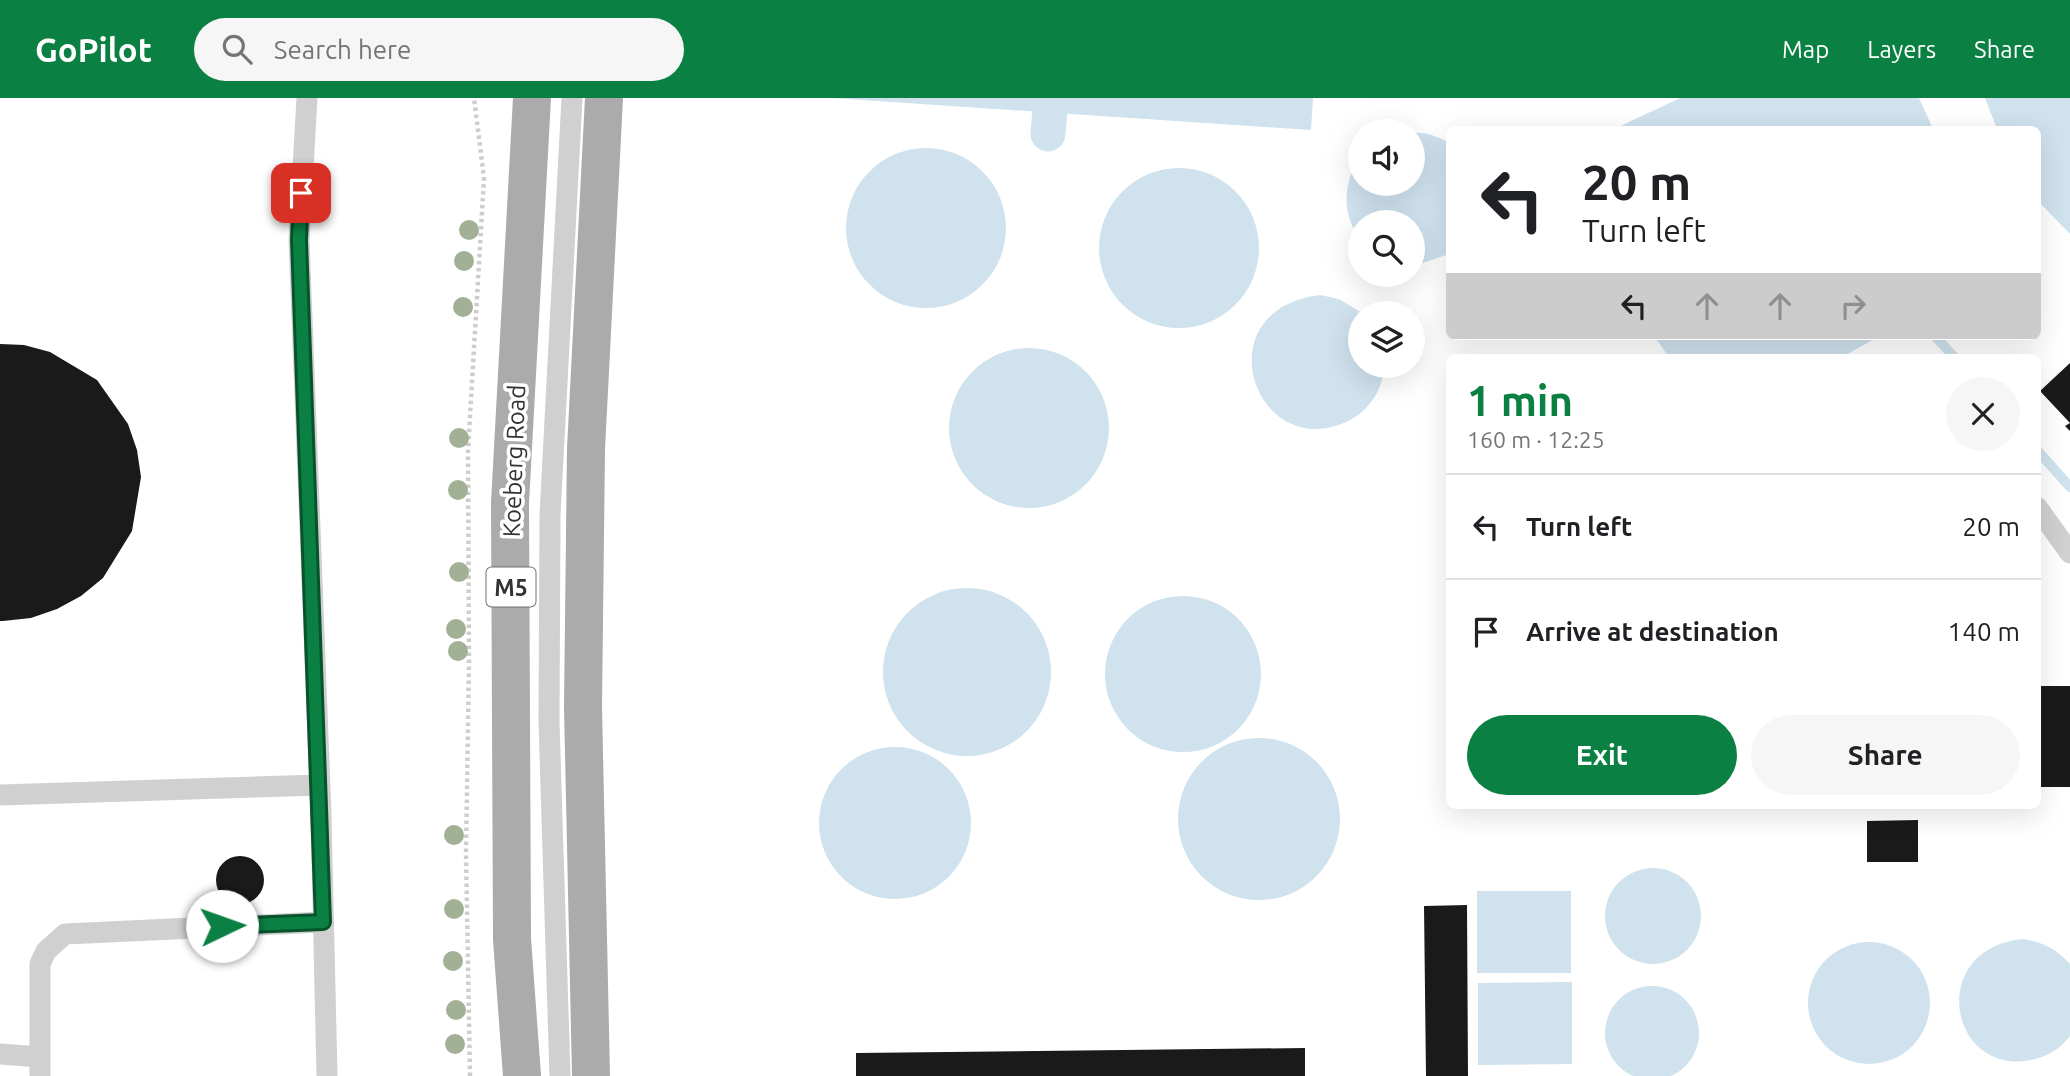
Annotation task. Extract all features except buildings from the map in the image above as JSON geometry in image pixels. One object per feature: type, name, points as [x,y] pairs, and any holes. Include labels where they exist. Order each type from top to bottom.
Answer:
[{"type":"main road","name":"Koeberg Road","points":[[522,1076],[512,939],[510,503],[531,98]]},
{"type":"main road","points":[[591,1076],[583,707],[586,449],[604,98]]},
{"type":"lane","points":[[307,98],[299,240],[320,785],[327,1076]]},
{"type":"lane","points":[[560,1076],[548,722],[550,556],[572,98]]},
{"type":"lane","points":[[2041,513],[2070,553]]},
{"type":"lane","points":[[0,795],[320,785]]},
{"type":"lane","points":[[0,1054],[39,1067],[40,964],[46,951],[65,934],[323,922]]},
{"type":"path","points":[[470,1076],[466,853],[468,452],[484,178],[474,98]]},
{"type":"water","points":[[832,98],[1313,98],[1311,130]]},
{"type":"water","points":[[1680,98],[1919,98],[1932,126],[1620,126]]},
{"type":"water","points":[[1985,98],[2070,98],[2070,234],[2041,204],[2041,126],[1996,126]]},
{"type":"water","points":[[1425,134],[1446,141],[1446,255],[1425,262],[1425,210],[1348,212],[1346,198],[1348,188],[1348,196],[1425,196]]},
{"type":"water","points":[[926,148],[957,154],[983,171],[1000,197],[1006,228],[1000,259],[983,285],[957,302],[926,308],[895,302],[869,285],[852,259],[846,228],[852,197],[869,171],[895,154]]},
{"type":"water","points":[[1179,168],[1210,174],[1236,191],[1253,217],[1259,248],[1253,279],[1236,305],[1210,322],[1179,328],[1148,322],[1122,305],[1105,279],[1099,248],[1105,217],[1122,191],[1148,174]]},
{"type":"water","points":[[1320,295],[1339,299],[1348,304],[1348,378],[1382,378],[1375,397],[1359,415],[1318,429],[1290,423],[1268,406],[1255,382],[1252,354],[1261,328],[1283,307]]},
{"type":"water","points":[[1657,340],[1873,340],[1847,354],[1667,354]]},
{"type":"water","points":[[1029,348],[1060,354],[1086,371],[1103,397],[1109,428],[1103,459],[1086,485],[1060,502],[1029,508],[998,502],[972,485],[955,459],[949,428],[955,397],[972,371],[998,354]]},
{"type":"water","points":[[967,588],[999,594],[1027,612],[1045,640],[1051,672],[1045,704],[1027,732],[999,750],[967,756],[935,750],[907,732],[889,704],[883,672],[889,640],[907,612],[935,594]]},
{"type":"water","points":[[1183,596],[1213,602],[1238,619],[1255,644],[1261,674],[1255,704],[1238,729],[1213,746],[1183,752],[1153,746],[1128,729],[1111,704],[1105,674],[1111,644],[1128,619],[1153,602]]},
{"type":"water","points":[[1259,738],[1290,744],[1304,751],[1316,762],[1327,774],[1334,788],[1340,819],[1334,850],[1327,864],[1316,876],[1304,887],[1290,894],[1259,900],[1228,894],[1214,887],[1202,876],[1191,864],[1184,850],[1178,819],[1184,788],[1191,774],[1202,762],[1214,751],[1228,744]]},
{"type":"water","points":[[895,747],[924,753],[948,770],[965,794],[971,823],[965,852],[948,876],[924,893],[895,899],[866,893],[842,876],[825,852],[819,823],[825,794],[842,770],[866,753]]},
{"type":"water","points":[[1653,868],[1671,872],[1687,882],[1697,898],[1701,916],[1697,934],[1687,950],[1671,960],[1653,964],[1635,960],[1619,950],[1609,934],[1605,916],[1609,898],[1619,882],[1635,872]]},
{"type":"water","points":[[1477,891],[1571,891],[1571,973],[1477,973]]},
{"type":"water","points":[[2023,939],[2049,947],[2070,964],[2070,1036],[2056,1050],[2024,1061],[1998,1058],[1978,1047],[1965,1028],[1959,1006],[1962,984],[1973,963],[1993,947]]},
{"type":"water","points":[[1869,942],[1893,946],[1912,960],[1926,979],[1930,1003],[1926,1027],[1912,1046],[1893,1060],[1869,1064],[1845,1060],[1826,1046],[1812,1027],[1808,1003],[1812,979],[1826,960],[1845,946]]},
{"type":"water","points":[[1572,982],[1572,1064],[1478,1065],[1478,983]]},
{"type":"water","points":[[1652,986],[1670,989],[1691,1007],[1698,1024],[1696,1051],[1685,1066],[1670,1077],[1634,1077],[1619,1066],[1608,1051],[1605,1033],[1608,1015],[1619,1000],[1634,989]]},
{"type":"waterway","points":[[1048,134],[1051,98]]},
{"type":"waterway","points":[[1939,340],[1951,354]]},
{"type":"waterway","points":[[2041,454],[2070,487]]},
{"type":"route","points":[[222,926],[323,922],[299,240],[301,193]]}]
